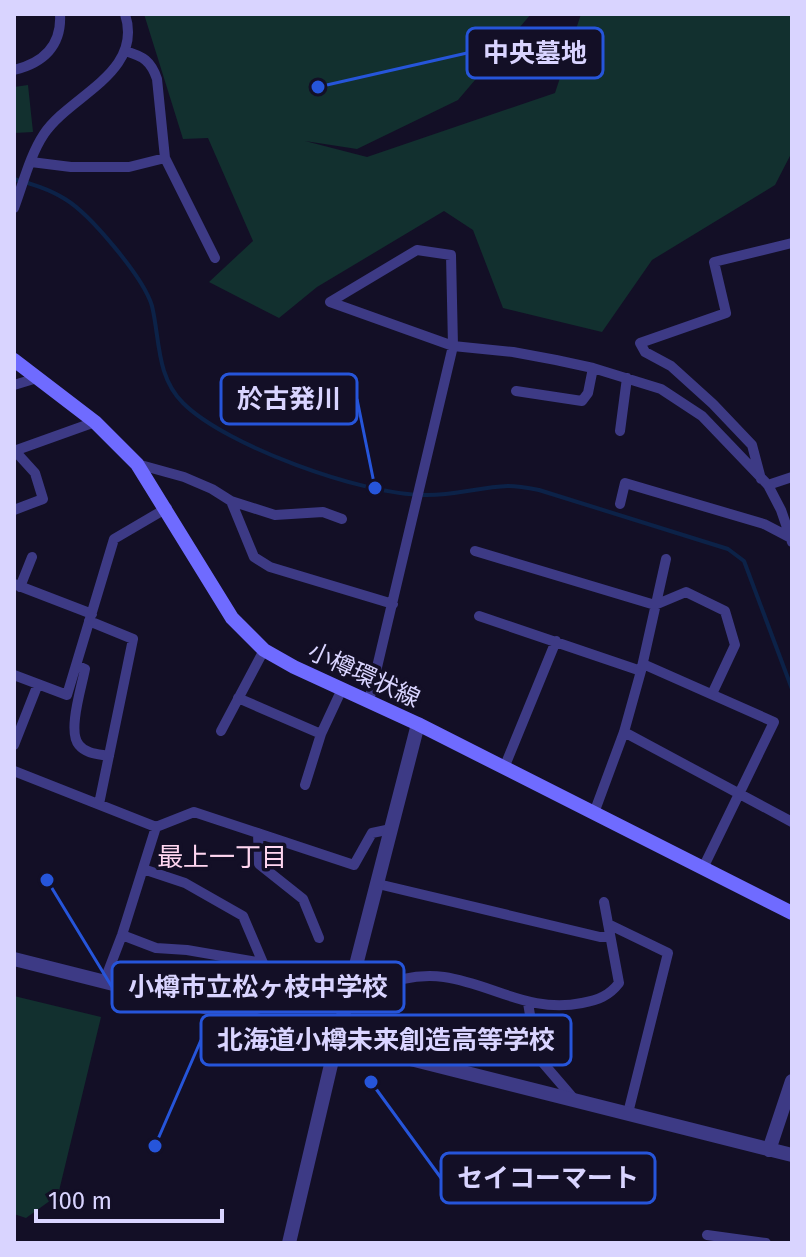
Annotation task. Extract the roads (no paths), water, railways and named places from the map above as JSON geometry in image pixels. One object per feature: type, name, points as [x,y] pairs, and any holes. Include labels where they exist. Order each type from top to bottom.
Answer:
[{"type":"main road","name":"小樽環状線","points":[[14,360],[95,422],[137,464],[167,508],[232,618],[264,650],[418,724],[792,913]]},
{"type":"street","points":[[14,70],[33,66],[47,53],[56,41],[60,14]]},
{"type":"street","points":[[14,208],[43,135],[59,115],[102,82],[125,51],[128,24],[125,14]]},
{"type":"street","points":[[125,51],[141,55],[153,66],[165,158],[215,258]]},
{"type":"street","points":[[31,162],[71,167],[129,167],[165,158]]},
{"type":"street","points":[[791,540],[781,510],[765,483],[752,445],[713,404],[671,366],[645,352],[640,343],[726,313],[714,262],[792,243]]},
{"type":"street","points":[[369,701],[453,346],[451,255],[417,250],[330,302],[453,346],[513,352],[593,368],[661,389],[702,416],[765,483]]},
{"type":"street","points":[[516,391],[582,401],[588,393],[593,368]]},
{"type":"street","points":[[14,385],[37,378]]},
{"type":"street","points":[[620,431],[627,378]]},
{"type":"street","points":[[14,510],[43,499],[35,473],[15,451],[95,422]]},
{"type":"street","points":[[137,464],[176,474],[231,501],[275,515],[323,512],[342,519]]},
{"type":"street","points":[[765,483],[792,477]]},
{"type":"street","points":[[620,504],[625,483],[764,524],[791,540]]},
{"type":"street","points":[[231,501],[254,557],[270,567],[393,604]]},
{"type":"street","points":[[14,675],[67,695],[114,539],[167,508]]},
{"type":"street","points":[[475,551],[655,605],[686,592],[725,611],[735,645],[712,694]]},
{"type":"street","points":[[32,557],[17,585],[133,639],[99,804]]},
{"type":"street","points":[[594,813],[624,732],[666,559]]},
{"type":"street","points":[[479,616],[642,668],[712,694],[774,722],[703,868]]},
{"type":"street","points":[[504,768],[556,641]]},
{"type":"street","points":[[221,731],[264,650]]},
{"type":"street","points":[[76,665],[85,669],[73,731],[78,745],[90,753],[109,756]]},
{"type":"street","points":[[14,745],[38,684]]},
{"type":"street","points":[[305,785],[321,734],[342,689]]},
{"type":"street","points":[[238,698],[321,734]]},
{"type":"street","points":[[289,1243],[337,1039],[418,724]]},
{"type":"street","points":[[624,732],[792,822]]},
{"type":"street","points":[[14,771],[156,827],[194,812],[354,865],[372,833],[391,829]]},
{"type":"street","points":[[104,982],[156,827]]},
{"type":"street","points":[[258,833],[259,864],[303,899],[319,938]]},
{"type":"street","points":[[122,935],[156,948],[263,963],[243,916],[185,883],[143,869]]},
{"type":"street","points":[[378,884],[610,937]]},
{"type":"street","points":[[348,997],[405,977],[444,977],[528,1003],[563,1007],[598,1000],[612,992],[619,983],[604,902]]},
{"type":"street","points":[[608,924],[668,953],[628,1113]]},
{"type":"street","points":[[14,959],[792,1155]]},
{"type":"street","points":[[528,1003],[537,1056],[574,1099]]},
{"type":"street","points":[[769,1150],[792,1081]]},
{"type":"street","points":[[707,1235],[766,1243]]},
{"type":"waterway","points":[[14,179],[65,199],[88,218],[115,248],[139,280],[152,306],[160,357],[168,381],[183,403],[203,419],[262,451],[367,487],[424,495],[512,486],[539,490],[728,549],[744,561],[792,689]]},
{"type":"place","name":"中央墓地","points":[[318,87]]},
{"type":"place","name":"於古発川","points":[[375,488]]},
{"type":"place","name":"小樽市立松ヶ枝中学校","points":[[47,880]]},
{"type":"place","name":"セイコーマート","points":[[371,1082]]},
{"type":"place","name":"北海道小樽未来創造高等学校","points":[[155,1146]]},
{"type":"district","name":"最上一丁目","points":[[222,857]]}]
